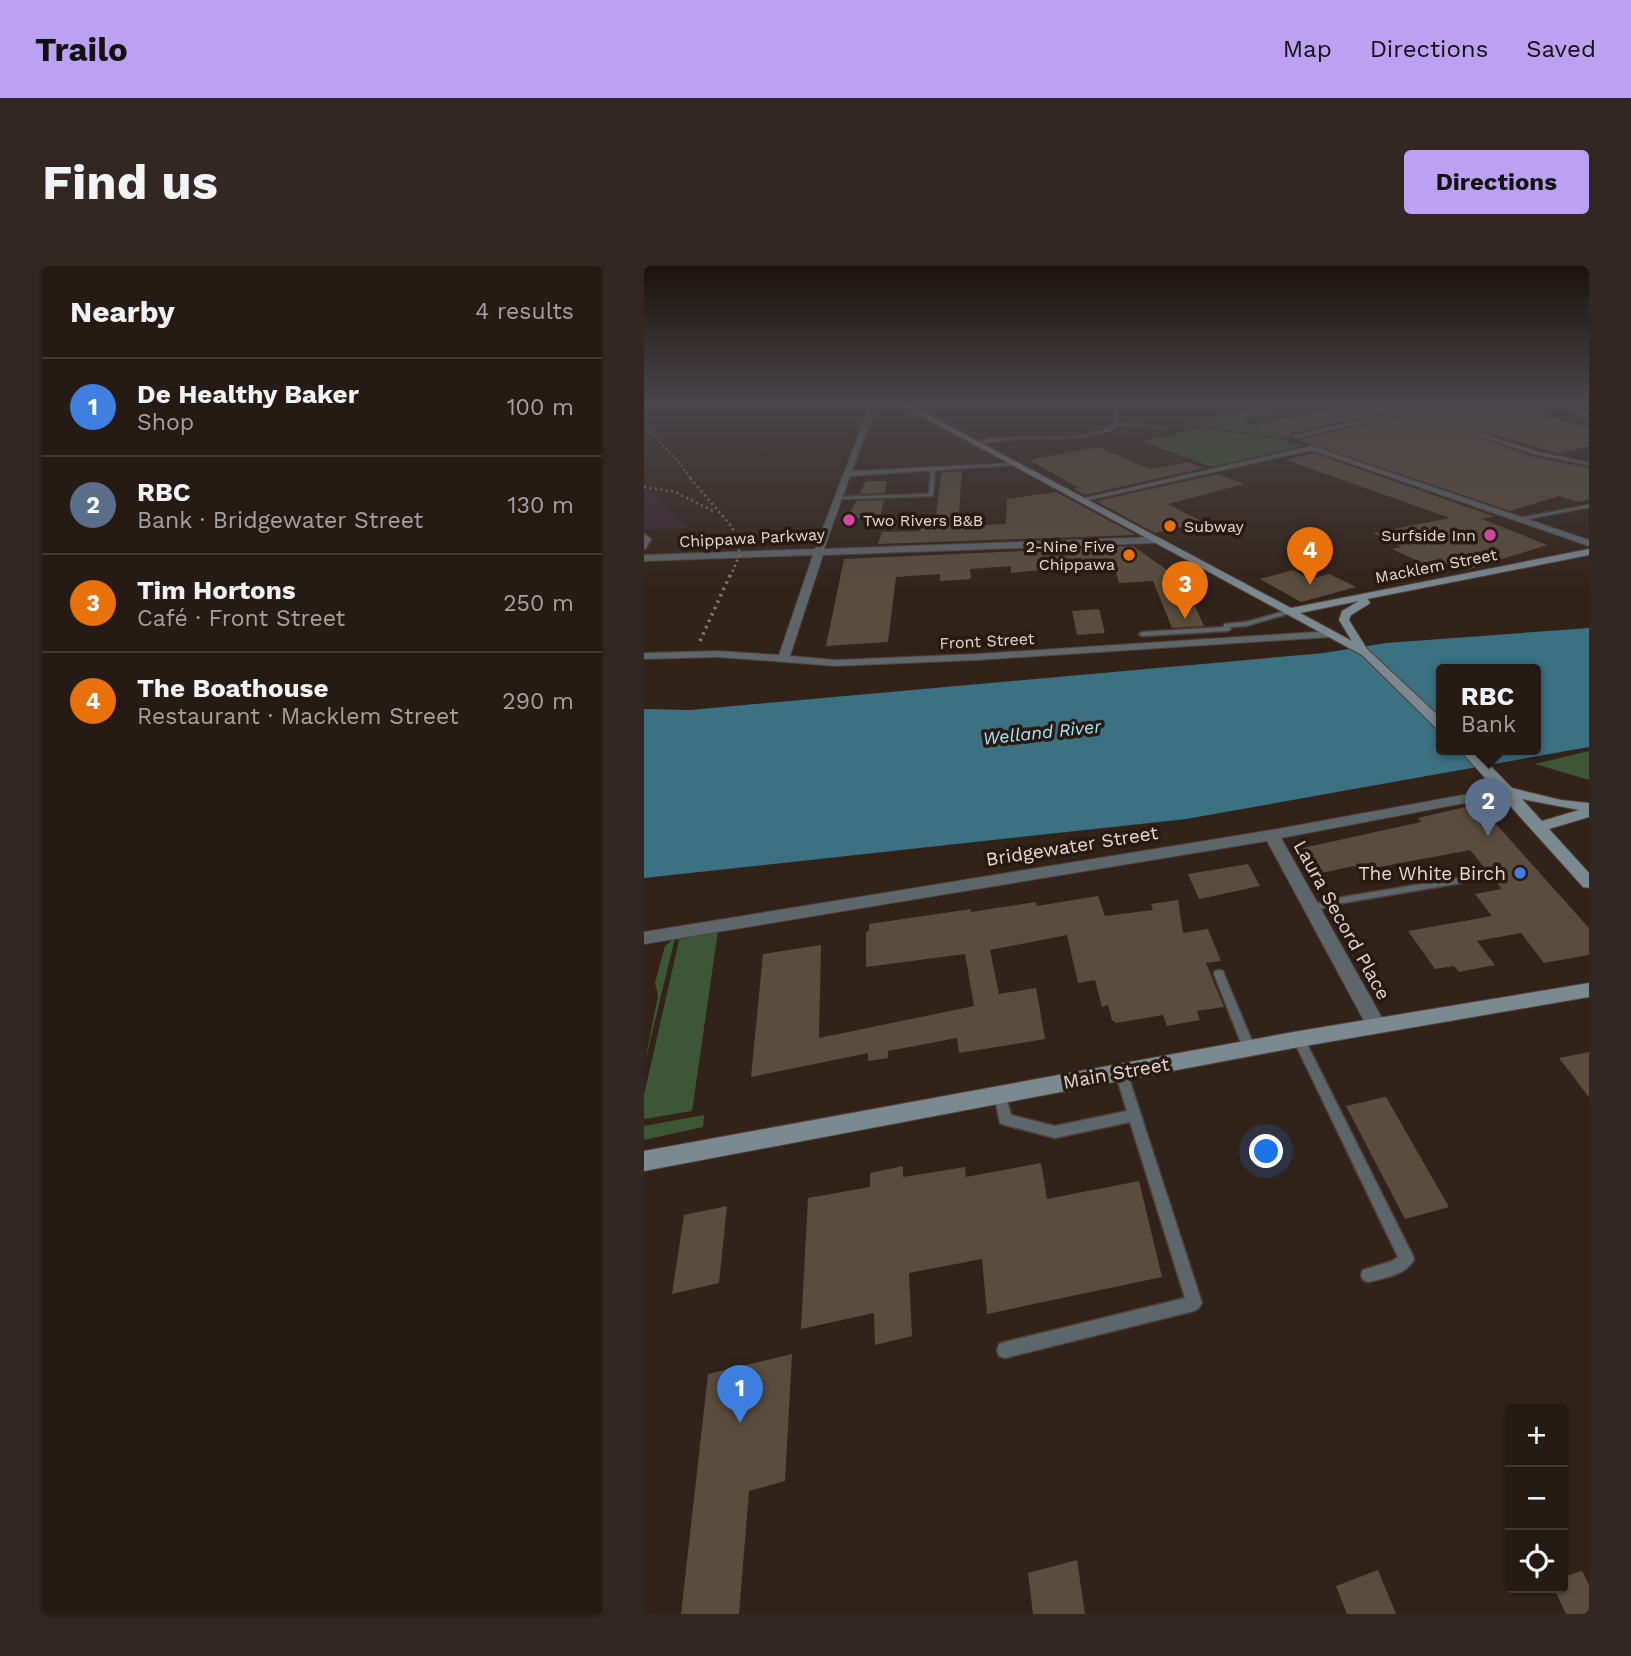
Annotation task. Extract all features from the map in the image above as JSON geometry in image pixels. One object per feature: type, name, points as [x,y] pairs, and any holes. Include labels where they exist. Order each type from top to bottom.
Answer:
[{"type":"main road","points":[[1014,465],[1366,653]]},
{"type":"main road","name":"Macklem Street","points":[[1289,612],[1589,552]]},
{"type":"main road","points":[[1415,586],[1364,603],[1346,612],[1344,620],[1366,653],[1436,720]]},
{"type":"main road","points":[[1472,755],[1589,883]]},
{"type":"main road","points":[[1504,788],[1589,810]]},
{"type":"main road","points":[[1539,827],[1589,810]]},
{"type":"main road","name":"Main Street","points":[[644,1161],[1376,1025],[1589,990]]},
{"type":"street","points":[[784,658],[850,465]]},
{"type":"street","points":[[847,474],[1014,465]]},
{"type":"street","points":[[1080,500],[1237,465]]},
{"type":"street","points":[[1361,465],[1589,543]]},
{"type":"street","name":"Chippawa Parkway","points":[[644,558],[1156,540]]},
{"type":"street","name":"Front Street","points":[[644,656],[718,654],[836,663],[1205,647],[1233,641],[1331,634]]},
{"type":"street","name":"Bridgewater Street","points":[[645,941],[1272,835],[1504,788]]},
{"type":"street","name":"Laura Secord Place","points":[[1272,835],[1376,1025]]},
{"type":"lane","points":[[838,498],[931,495],[933,469]]},
{"type":"lane","points":[[1517,519],[1589,506]]},
{"type":"lane","points":[[644,536],[648,539],[644,547]]},
{"type":"lane","points":[[1233,641],[1226,625],[1246,624],[1289,612]]},
{"type":"lane","points":[[1142,634],[1227,629]]},
{"type":"lane","points":[[1313,908],[1337,901],[1458,881]]},
{"type":"lane","points":[[1219,974],[1250,1048]]},
{"type":"lane","points":[[1299,1039],[1408,1259],[1396,1267],[1368,1275]]},
{"type":"lane","points":[[1005,1350],[1194,1303],[1121,1072]]},
{"type":"lane","points":[[1000,1094],[1004,1119],[1055,1132],[1135,1115]]},
{"type":"shaded area","points":[[644,484],[688,528],[644,530]]},
{"type":"green space","points":[[1589,751],[1589,780],[1535,764]]},
{"type":"green space","points":[[718,931],[692,1111],[644,1119],[644,1095],[680,936]]},
{"type":"green space","points":[[675,938],[644,1066],[658,996],[655,983],[665,946]]},
{"type":"green space","points":[[704,1115],[703,1127],[644,1140],[644,1126]]},
{"type":"water","name":"Welland River","points":[[1589,628],[1589,747],[1186,819],[644,878],[644,709],[690,710],[1324,653],[1386,643]]},
{"type":"building","points":[[1038,465],[1140,465],[1150,469],[1196,465],[1204,468],[1085,495],[1073,489],[1079,488]]},
{"type":"building","points":[[1300,465],[1348,465],[1493,516],[1482,519],[1547,545],[1467,570],[1444,563],[1431,567],[1392,549],[1401,547],[1373,533],[1450,518]]},
{"type":"building","points":[[1373,465],[1574,465],[1589,468],[1589,499],[1579,502],[1559,496],[1510,511]]},
{"type":"building","points":[[962,471],[958,526],[1006,524],[1007,499],[1056,492],[1136,535],[878,544],[882,532],[919,531],[920,525],[935,524],[941,473]]},
{"type":"building","points":[[1218,474],[1244,484],[1168,504],[1203,522],[1155,533],[1096,501]]},
{"type":"building","points":[[866,481],[887,481],[885,493],[859,494]]},
{"type":"building","points":[[884,500],[880,517],[854,518],[855,515],[849,515],[856,501]]},
{"type":"building","points":[[1133,546],[1184,582],[1204,626],[1172,628],[1153,581],[1119,583],[1113,562],[1070,564],[1071,567],[1011,573],[1011,566],[970,569],[971,579],[940,581],[940,574],[896,577],[888,642],[826,646],[844,559]]},
{"type":"building","points":[[1293,570],[1309,579],[1329,574],[1356,587],[1301,602],[1260,579]]},
{"type":"building","points":[[1099,609],[1105,633],[1077,635],[1072,611]]},
{"type":"building","points":[[1478,804],[1589,928],[1589,955],[1544,963],[1521,933],[1477,941],[1495,965],[1459,972],[1454,966],[1435,969],[1408,931],[1492,916],[1475,894],[1502,889],[1470,850],[1358,871],[1354,866],[1321,873],[1303,848],[1421,822],[1418,818]]},
{"type":"building","points":[[1248,864],[1260,886],[1199,899],[1188,874]]},
{"type":"building","points":[[1098,896],[1105,916],[1153,910],[1151,904],[1178,900],[1183,933],[1208,929],[1221,961],[1206,963],[1224,1007],[1197,1011],[1200,1020],[1167,1026],[1163,1015],[1116,1023],[1112,1020],[1108,1005],[1102,1007],[1095,980],[1078,983],[1067,935],[990,950],[999,994],[1036,988],[1045,1039],[959,1053],[957,1038],[888,1051],[888,1058],[868,1061],[868,1053],[751,1077],[763,954],[821,945],[819,1038],[974,1006],[965,954],[866,967],[866,932],[869,931],[869,924],[1036,902],[1037,906]]},
{"type":"building","points":[[1589,1052],[1589,1097],[1559,1058]]},
{"type":"building","points":[[1386,1097],[1449,1207],[1405,1219],[1346,1106]]},
{"type":"building","points":[[1041,1163],[1047,1199],[1139,1181],[1162,1277],[987,1314],[982,1259],[909,1273],[912,1336],[875,1345],[874,1313],[801,1329],[808,1198],[870,1187],[870,1173],[903,1166],[903,1177],[965,1167],[966,1177]]},
{"type":"building","points":[[727,1206],[719,1283],[672,1294],[684,1215]]},
{"type":"building","points":[[792,1354],[785,1481],[749,1491],[739,1614],[681,1614],[708,1374]]},
{"type":"building","points":[[1077,1560],[1085,1614],[1033,1614],[1028,1573]]},
{"type":"building","points":[[1378,1570],[1396,1614],[1347,1614],[1336,1586]]},
{"type":"building","points":[[1582,1571],[1589,1585],[1589,1614],[1566,1614],[1556,1593],[1568,1593],[1568,1575]]},
{"type":"railway","points":[[681,465],[692,480]]},
{"type":"railway","points":[[690,478],[732,527],[740,554],[730,577]]},
{"type":"railway","points":[[644,487],[675,492],[713,511]]},
{"type":"railway","points":[[700,641],[730,575]]},
{"type":"place","name":"Two Rivers B&B","points":[[849,520]]},
{"type":"place","name":"Subway","points":[[1170,526]]},
{"type":"place","name":"Surfside Inn","points":[[1490,535]]},
{"type":"place","name":"2-Nine Five Chippawa","points":[[1129,555]]},
{"type":"place","name":"The Boathouse","points":[[1310,585]]},
{"type":"place","name":"Tim Hortons","points":[[1185,619]]},
{"type":"place","name":"RBC","points":[[1488,836]]},
{"type":"place","name":"The White Birch","points":[[1520,873]]},
{"type":"place","name":"De Healthy Baker","points":[[740,1423]]}]
